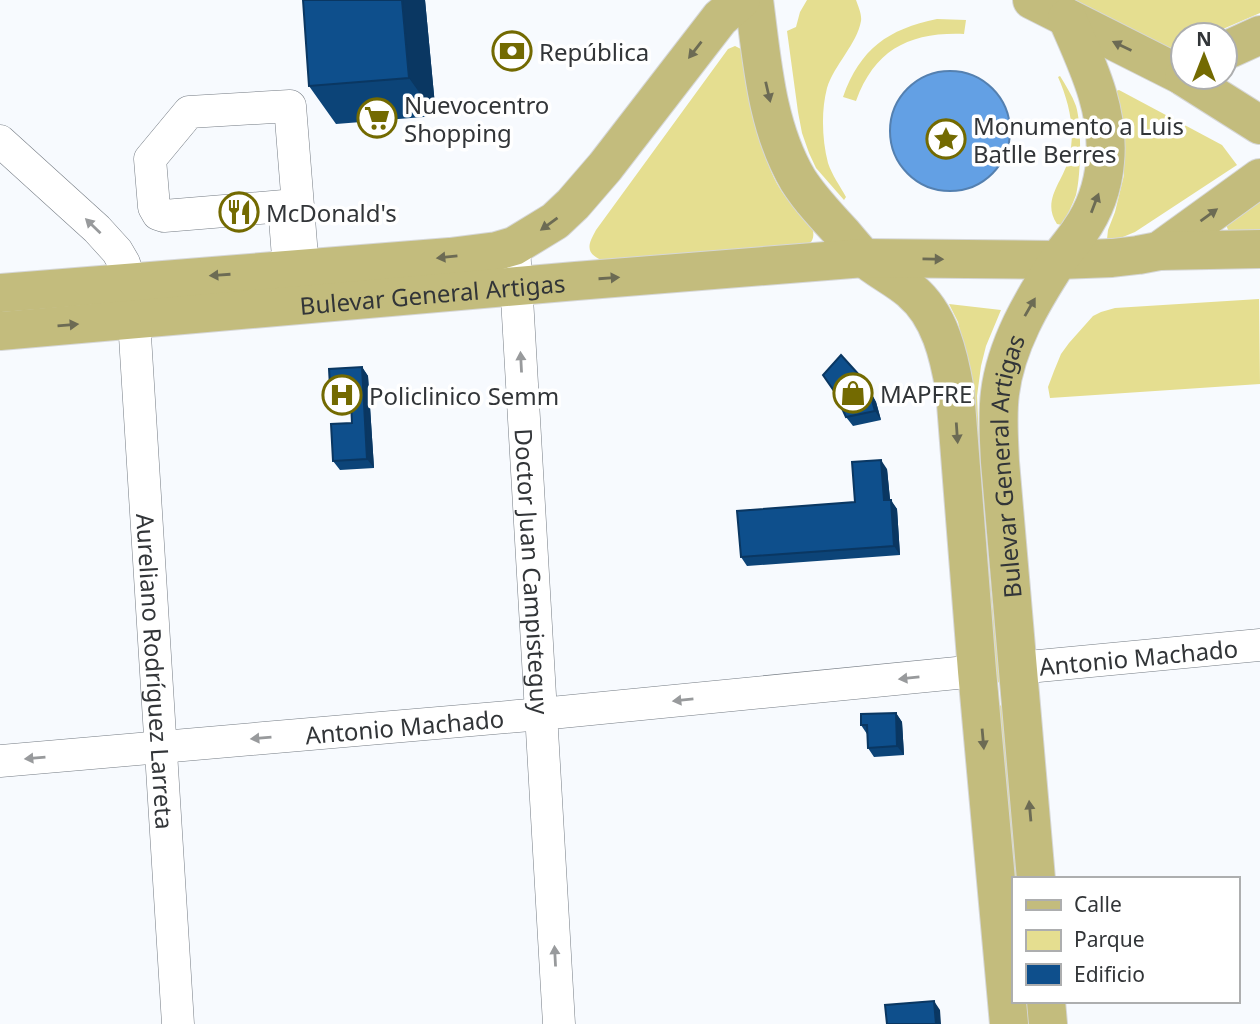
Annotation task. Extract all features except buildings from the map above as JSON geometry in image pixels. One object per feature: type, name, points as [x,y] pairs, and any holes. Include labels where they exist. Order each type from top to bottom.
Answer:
[{"type":"main road","points":[[514,246],[555,221],[573,204],[605,167],[719,18],[741,0]]},
{"type":"main road","points":[[754,0],[765,81],[779,140],[808,194],[864,258]]},
{"type":"main road","points":[[1032,0],[1169,68]]},
{"type":"main road","points":[[1058,260],[1089,217],[1097,200],[1106,161],[1100,103],[1086,61],[1067,18]]},
{"type":"main road","points":[[1239,45],[1260,35]]},
{"type":"main road","points":[[1208,91],[1260,125]]},
{"type":"main road","points":[[1159,251],[1260,178]]},
{"type":"main road","name":"Bulevar General Artigas","points":[[0,293],[450,257],[514,246]]},
{"type":"main road","points":[[1058,260],[1112,258],[1159,251],[1260,249]]},
{"type":"main road","name":"Bulevar General Artigas","points":[[864,258],[905,286],[924,305],[944,343],[951,365],[1009,1024]]},
{"type":"main road","name":"Bulevar General Artigas","points":[[0,331],[864,258],[1058,260]]},
{"type":"main road","name":"Bulevar General Artigas","points":[[1036,877],[998,419],[999,393],[1005,362],[1025,315],[1058,260]]},
{"type":"main road","points":[[1046,1003],[1048,1024]]},
{"type":"street","points":[[290,106],[296,269],[284,206],[164,216],[158,214],[154,207],[150,159],[188,112],[290,106]]},
{"type":"street","points":[[0,141],[97,229],[117,251],[130,282]]},
{"type":"street","name":"Doctor Juan Campisteguy","points":[[514,246],[559,1024]]},
{"type":"street","name":"Aureliano Rodríguez Larreta","points":[[134,320],[178,1024]]},
{"type":"street","name":"Antonio Machado","points":[[1017,668],[1260,645]]},
{"type":"street","name":"Antonio Machado","points":[[0,761],[541,714],[977,671]]},
{"type":"green space","points":[[807,0],[856,0],[861,16],[859,30],[830,79],[824,106],[823,135],[826,154],[832,172],[846,197],[844,200],[816,168],[802,133],[798,112],[787,31],[796,27]]},
{"type":"green space","points":[[1074,0],[1260,0],[1260,13],[1239,22],[1169,21],[1169,48]]},
{"type":"green space","points":[[937,19],[966,20],[964,34],[927,36],[897,47],[873,68],[856,101],[843,97],[858,66],[878,44],[904,29]]},
{"type":"green space","points":[[735,46],[741,49],[765,156],[783,193],[813,230],[811,242],[808,245],[601,260],[596,257],[590,247],[596,230],[728,49]]},
{"type":"green space","points":[[1060,76],[1076,106],[1080,137],[1076,195],[1062,225],[1057,224],[1051,207],[1069,158],[1072,137],[1070,116],[1058,77]]},
{"type":"green space","points":[[1119,90],[1222,145],[1237,165],[1135,232],[1113,241],[1107,239],[1108,230],[1124,175],[1124,134],[1116,91]]},
{"type":"green space","points":[[1260,202],[1260,230],[1229,232],[1226,225]]},
{"type":"green space","points":[[1259,299],[1260,384],[1050,398],[1048,387],[1061,354],[1093,316],[1101,312],[1115,308]]},
{"type":"green space","points":[[949,304],[1001,310],[986,346],[977,396],[981,488],[1000,682],[996,683],[967,361],[958,322]]},
{"type":"green space","points":[[1003,705],[1019,877],[1013,877],[998,706]]},
{"type":"water","points":[[950,71],[973,76],[992,89],[1005,108],[1010,131],[1005,154],[992,173],[973,186],[950,191],[927,186],[908,173],[895,154],[890,131],[895,108],[908,89],[927,76]]},
{"type":"place","name":"República","points":[[512,51]]},
{"type":"place","name":"Nuevocentro Shopping","points":[[377,118]]},
{"type":"place","name":"Monumento a Luis Batlle Berres","points":[[946,139]]},
{"type":"place","name":"McDonald's","points":[[239,212]]},
{"type":"place","name":"MAPFRE","points":[[853,393]]},
{"type":"place","name":"Policlinico Semm","points":[[342,395]]}]
